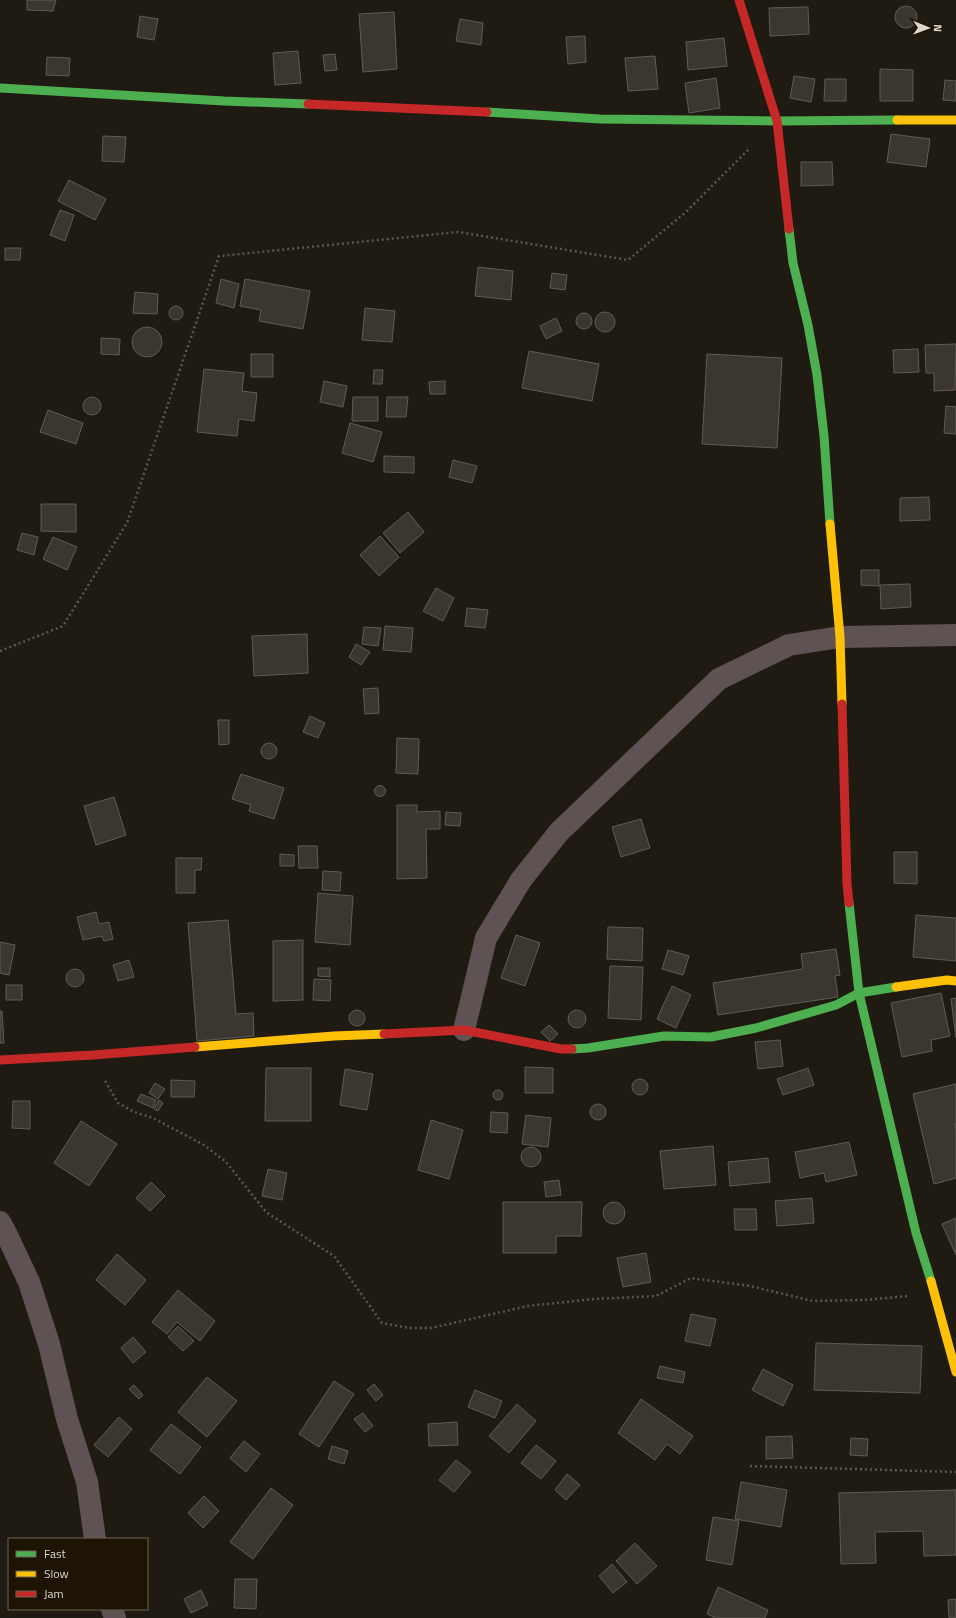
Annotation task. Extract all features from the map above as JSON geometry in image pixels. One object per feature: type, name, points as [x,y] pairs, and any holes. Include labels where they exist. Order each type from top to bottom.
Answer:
[{"type":"street","points":[[739,0],[776,121],[794,263],[808,325],[820,398],[840,637],[846,884],[859,993],[916,1233],[935,1293],[956,1372]]},
{"type":"street","points":[[0,88],[224,101],[457,110],[600,119],[776,121],[956,120]]},
{"type":"street","points":[[464,1030],[486,938],[521,880],[559,832],[719,679],[789,645],[840,637],[956,635]]},
{"type":"street","points":[[0,1060],[93,1055],[334,1036],[464,1030],[561,1049],[588,1048],[664,1036],[711,1037],[756,1028],[836,1005],[859,993],[947,980],[956,981]]},
{"type":"street","points":[[0,1222],[6,1230],[28,1282],[49,1344],[66,1419],[87,1482],[95,1538]]},
{"type":"path","points":[[0,651],[63,626],[126,523],[219,256],[458,232],[628,260],[686,212],[776,121]]},
{"type":"path","points":[[93,1055],[105,1083],[118,1103],[134,1112],[153,1118],[204,1145],[226,1162],[266,1212],[334,1256],[382,1323],[409,1328],[431,1328],[528,1306],[594,1299],[656,1296],[691,1278],[750,1286],[813,1301],[864,1300],[935,1293]]},
{"type":"path","points":[[750,1466],[956,1472]]},
{"type":"building","points":[[27,0],[56,0],[53,11],[27,10]]},
{"type":"building","points":[[906,6],[914,9],[917,17],[914,25],[906,28],[898,25],[895,17],[898,9]]},
{"type":"building","points":[[808,7],[809,34],[770,36],[769,8]]},
{"type":"building","points":[[394,12],[397,69],[363,72],[359,14]]},
{"type":"building","points":[[140,16],[158,19],[154,40],[137,37]]},
{"type":"building","points":[[460,19],[483,23],[481,45],[456,41]]},
{"type":"building","points":[[585,36],[586,62],[568,64],[566,37]]},
{"type":"building","points":[[724,38],[727,66],[688,70],[686,42]]},
{"type":"building","points":[[298,51],[301,83],[275,85],[273,53]]},
{"type":"building","points":[[335,54],[337,70],[325,71],[323,55]]},
{"type":"building","points":[[655,56],[658,89],[628,91],[625,58]]},
{"type":"building","points":[[47,57],[70,58],[69,76],[46,75]]},
{"type":"building","points":[[880,69],[913,70],[913,101],[880,101]]},
{"type":"building","points":[[794,76],[815,79],[811,102],[790,98]]},
{"type":"building","points":[[716,78],[720,108],[689,113],[685,83]]},
{"type":"building","points":[[825,79],[846,79],[846,101],[824,101]]},
{"type":"building","points":[[945,80],[956,81],[956,101],[943,100]]},
{"type":"building","points":[[891,134],[930,139],[926,167],[887,162]]},
{"type":"building","points":[[103,136],[126,137],[124,162],[102,161]]},
{"type":"building","points":[[801,162],[832,162],[833,185],[801,186]]},
{"type":"building","points":[[69,180],[106,199],[95,220],[58,201]]},
{"type":"building","points":[[60,210],[74,215],[65,241],[50,235]]},
{"type":"building","points":[[5,248],[21,248],[20,260],[5,260]]},
{"type":"building","points":[[478,267],[513,271],[511,300],[475,296]]},
{"type":"building","points":[[552,273],[567,275],[565,290],[550,288]]},
{"type":"building","points":[[221,279],[239,284],[234,308],[216,303]]},
{"type":"building","points":[[245,279],[310,291],[303,329],[259,321],[261,310],[240,306]]},
{"type":"building","points":[[135,292],[158,294],[157,314],[133,313]]},
{"type":"building","points":[[176,306],[181,308],[183,313],[181,318],[176,320],[171,318],[169,313],[171,308]]},
{"type":"building","points":[[365,308],[395,311],[392,342],[362,340]]},
{"type":"building","points":[[605,312],[612,315],[615,322],[612,329],[605,332],[598,329],[595,322],[598,315]]},
{"type":"building","points":[[581,313],[587,313],[592,318],[590,327],[587,329],[581,329],[576,324],[576,318]]},
{"type":"building","points":[[556,318],[562,331],[546,339],[540,326]]},
{"type":"building","points":[[147,327],[158,331],[162,342],[158,353],[147,357],[136,353],[132,342],[136,331]]},
{"type":"building","points":[[101,338],[120,339],[119,355],[101,354]]},
{"type":"building","points":[[956,344],[955,390],[934,391],[934,373],[926,373],[925,345]]},
{"type":"building","points":[[918,349],[919,372],[894,373],[893,350]]},
{"type":"building","points":[[529,351],[599,364],[592,401],[522,388]]},
{"type":"building","points":[[251,354],[273,354],[273,377],[251,377]]},
{"type":"building","points":[[707,354],[782,358],[777,448],[702,444]]},
{"type":"building","points":[[204,369],[244,373],[242,391],[257,393],[254,421],[239,419],[237,436],[197,432]]},
{"type":"building","points":[[374,370],[383,370],[382,384],[373,384]]},
{"type":"building","points":[[324,381],[347,386],[343,407],[320,402]]},
{"type":"building","points":[[445,381],[445,394],[430,394],[429,382]]},
{"type":"building","points":[[92,397],[98,400],[101,406],[98,412],[92,415],[86,412],[83,406],[86,400]]},
{"type":"building","points":[[353,397],[378,397],[378,421],[352,421]]},
{"type":"building","points":[[387,397],[408,397],[406,417],[386,417]]},
{"type":"building","points":[[946,406],[956,407],[956,434],[944,433]]},
{"type":"building","points":[[48,410],[83,423],[76,444],[40,432]]},
{"type":"building","points":[[350,423],[382,432],[373,462],[342,453]]},
{"type":"building","points":[[384,456],[414,457],[414,473],[384,472]]},
{"type":"building","points":[[453,460],[477,466],[472,483],[449,477]]},
{"type":"building","points":[[929,497],[930,520],[900,521],[900,498]]},
{"type":"building","points":[[41,504],[76,504],[76,532],[41,531]]},
{"type":"building","points":[[408,512],[424,532],[400,553],[383,533]]},
{"type":"building","points":[[22,533],[38,537],[34,555],[17,550]]},
{"type":"building","points":[[380,536],[399,557],[379,576],[360,555]]},
{"type":"building","points":[[53,537],[77,547],[67,570],[43,559]]},
{"type":"building","points":[[861,570],[879,570],[879,586],[861,585]]},
{"type":"building","points":[[910,584],[911,607],[881,609],[880,585]]},
{"type":"building","points":[[436,588],[454,598],[443,621],[423,611]]},
{"type":"building","points":[[467,608],[488,610],[485,628],[465,626]]},
{"type":"building","points":[[385,626],[413,628],[411,652],[383,650]]},
{"type":"building","points":[[364,627],[381,628],[378,646],[362,644]]},
{"type":"building","points":[[307,634],[308,673],[254,676],[252,636]]},
{"type":"building","points":[[356,644],[370,652],[361,665],[349,657]]},
{"type":"building","points":[[378,688],[379,713],[365,714],[363,689]]},
{"type":"building","points":[[310,716],[325,723],[318,738],[303,732]]},
{"type":"building","points":[[218,720],[229,720],[229,744],[219,745]]},
{"type":"building","points":[[397,738],[419,739],[418,774],[396,773]]},
{"type":"building","points":[[269,743],[276,748],[277,751],[272,758],[269,759],[262,754],[261,751],[266,744]]},
{"type":"building","points":[[241,774],[284,788],[274,819],[249,811],[251,805],[232,799]]},
{"type":"building","points":[[380,785],[384,787],[386,791],[384,795],[380,797],[376,795],[374,791],[376,787]]},
{"type":"building","points":[[114,797],[126,835],[96,845],[84,806]]},
{"type":"building","points":[[397,805],[417,805],[417,812],[440,811],[440,829],[426,829],[427,878],[397,879]]},
{"type":"building","points":[[446,812],[461,813],[460,826],[445,825]]},
{"type":"building","points":[[641,819],[650,848],[621,857],[612,827]]},
{"type":"building","points":[[298,846],[317,846],[318,868],[299,868]]},
{"type":"building","points":[[894,852],[917,852],[917,884],[894,883]]},
{"type":"building","points":[[280,854],[294,855],[294,866],[280,866]]},
{"type":"building","points":[[176,858],[202,858],[201,870],[195,870],[195,893],[176,893]]},
{"type":"building","points":[[323,871],[341,872],[340,891],[322,890]]},
{"type":"building","points":[[318,893],[353,896],[350,945],[315,942]]},
{"type":"building","points":[[96,912],[99,924],[109,922],[113,939],[104,941],[102,936],[83,940],[77,917]]},
{"type":"building","points":[[916,915],[956,918],[956,961],[913,957]]},
{"type":"building","points":[[228,920],[236,1014],[253,1013],[254,1036],[197,1041],[188,923]]},
{"type":"building","points":[[608,927],[643,928],[642,961],[607,959]]},
{"type":"building","points":[[516,935],[540,943],[525,986],[501,978]]},
{"type":"building","points":[[303,940],[303,1000],[273,1001],[273,941]]},
{"type":"building","points":[[0,942],[15,945],[9,975],[0,973]]},
{"type":"building","points":[[836,949],[840,975],[835,976],[838,997],[718,1015],[713,983],[803,969],[801,954]]},
{"type":"building","points":[[668,950],[689,956],[683,975],[662,969]]},
{"type":"building","points":[[129,960],[134,977],[118,981],[113,965]]},
{"type":"building","points":[[610,966],[643,967],[641,1020],[608,1018]]},
{"type":"building","points":[[318,968],[330,968],[330,977],[318,976]]},
{"type":"building","points":[[71,969],[79,969],[84,974],[82,985],[79,987],[71,987],[66,982],[66,974]]},
{"type":"building","points":[[314,979],[331,980],[330,1001],[313,1000]]},
{"type":"building","points":[[6,985],[22,985],[22,1000],[6,1000]]},
{"type":"building","points":[[672,986],[691,995],[676,1028],[657,1019]]},
{"type":"building","points":[[941,993],[950,1036],[931,1040],[932,1051],[902,1057],[891,1003]]},
{"type":"building","points":[[956,998],[956,1038],[951,999]]},
{"type":"building","points":[[357,1010],[364,1015],[365,1018],[360,1025],[357,1026],[350,1021],[349,1018],[354,1011]]},
{"type":"building","points":[[577,1010],[583,1013],[586,1019],[583,1025],[577,1028],[571,1025],[568,1019],[571,1013]]},
{"type":"building","points":[[0,1011],[2,1011],[4,1043],[0,1043]]},
{"type":"building","points":[[549,1025],[558,1034],[550,1041],[541,1032]]},
{"type":"building","points":[[780,1040],[783,1066],[758,1069],[755,1042]]},
{"type":"building","points":[[525,1067],[553,1068],[553,1093],[525,1093]]},
{"type":"building","points":[[266,1068],[311,1068],[311,1121],[265,1121]]},
{"type":"building","points":[[808,1068],[814,1085],[783,1095],[777,1079]]},
{"type":"building","points":[[345,1069],[373,1074],[367,1110],[340,1105]]},
{"type":"building","points":[[637,1079],[643,1079],[648,1084],[646,1093],[643,1095],[637,1095],[632,1090],[632,1084]]},
{"type":"building","points":[[171,1080],[195,1081],[194,1097],[171,1097]]},
{"type":"building","points":[[155,1083],[165,1089],[158,1099],[149,1093]]},
{"type":"building","points":[[956,1084],[956,1178],[934,1184],[913,1094]]},
{"type":"building","points":[[498,1090],[503,1095],[498,1100],[493,1095]]},
{"type":"building","points":[[141,1094],[156,1100],[153,1108],[137,1101]]},
{"type":"building","points":[[159,1100],[163,1103],[158,1111],[154,1109]]},
{"type":"building","points":[[13,1101],[30,1101],[30,1129],[12,1128]]},
{"type":"building","points":[[595,1104],[601,1104],[606,1109],[604,1118],[601,1120],[595,1120],[590,1115],[590,1109]]},
{"type":"building","points":[[491,1112],[508,1113],[507,1133],[490,1132]]},
{"type":"building","points":[[526,1115],[551,1118],[548,1147],[522,1144]]},
{"type":"building","points":[[431,1120],[463,1130],[449,1179],[418,1170]]},
{"type":"building","points":[[81,1121],[117,1144],[89,1186],[54,1163]]},
{"type":"building","points":[[849,1142],[857,1175],[826,1182],[824,1173],[800,1178],[795,1152]]},
{"type":"building","points":[[713,1146],[716,1185],[664,1189],[660,1151]]},
{"type":"building","points":[[531,1147],[538,1150],[541,1157],[538,1164],[531,1167],[524,1164],[521,1157],[524,1150]]},
{"type":"building","points":[[768,1158],[770,1182],[730,1186],[728,1162]]},
{"type":"building","points":[[268,1169],[287,1173],[282,1200],[262,1196]]},
{"type":"building","points":[[559,1180],[561,1195],[546,1197],[544,1182]]},
{"type":"building","points":[[151,1182],[165,1196],[150,1211],[136,1198]]},
{"type":"building","points":[[812,1198],[814,1223],[777,1226],[775,1201]]},
{"type":"building","points":[[503,1202],[582,1202],[581,1236],[556,1236],[556,1253],[503,1253]]},
{"type":"building","points":[[614,1202],[622,1205],[625,1213],[622,1221],[614,1224],[606,1221],[603,1213],[606,1205]]},
{"type":"building","points":[[734,1209],[756,1209],[757,1230],[735,1230]]},
{"type":"building","points":[[956,1218],[956,1255],[942,1224]]},
{"type":"building","points":[[646,1253],[651,1282],[623,1287],[617,1258]]},
{"type":"building","points":[[117,1254],[146,1280],[125,1305],[96,1280]]},
{"type":"building","points":[[178,1290],[215,1321],[200,1341],[177,1322],[167,1334],[152,1322]]},
{"type":"building","points":[[691,1314],[716,1319],[710,1346],[685,1341]]},
{"type":"building","points":[[178,1326],[194,1341],[183,1351],[168,1337]]},
{"type":"building","points":[[133,1337],[146,1352],[133,1363],[121,1348]]},
{"type":"building","points":[[816,1343],[922,1346],[920,1393],[814,1390]]},
{"type":"building","points":[[660,1366],[685,1372],[683,1383],[657,1378]]},
{"type":"building","points":[[763,1369],[793,1385],[783,1406],[752,1390]]},
{"type":"building","points":[[207,1377],[237,1401],[207,1437],[178,1412]]},
{"type":"building","points":[[334,1381],[354,1394],[319,1447],[299,1434]]},
{"type":"building","points":[[374,1384],[383,1395],[376,1401],[367,1390]]},
{"type":"building","points":[[134,1385],[143,1395],[139,1399],[129,1389]]},
{"type":"building","points":[[475,1390],[502,1401],[495,1418],[468,1407]]},
{"type":"building","points":[[641,1399],[693,1436],[680,1454],[667,1444],[655,1460],[618,1433]]},
{"type":"building","points":[[517,1404],[536,1421],[509,1453],[489,1436]]},
{"type":"building","points":[[363,1413],[373,1426],[365,1432],[354,1419]]},
{"type":"building","points":[[119,1417],[132,1429],[108,1457],[94,1445]]},
{"type":"building","points":[[457,1422],[458,1445],[429,1446],[428,1424]]},
{"type":"building","points":[[171,1424],[201,1447],[180,1474],[150,1450]]},
{"type":"building","points":[[792,1436],[793,1458],[766,1459],[766,1437]]},
{"type":"building","points":[[851,1438],[868,1439],[867,1456],[850,1455]]},
{"type":"building","points":[[244,1441],[260,1454],[246,1472],[230,1458]]},
{"type":"building","points":[[536,1445],[556,1461],[541,1479],[521,1463]]},
{"type":"building","points":[[332,1446],[348,1451],[344,1464],[328,1459]]},
{"type":"building","points":[[456,1460],[471,1472],[454,1492],[439,1480]]},
{"type":"building","points":[[567,1474],[580,1485],[566,1500],[555,1490]]},
{"type":"building","points":[[741,1482],[787,1490],[781,1527],[735,1519]]},
{"type":"building","points":[[271,1488],[293,1505],[253,1559],[230,1542]]},
{"type":"building","points":[[956,1490],[956,1555],[924,1556],[923,1531],[875,1532],[876,1563],[841,1564],[839,1493]]},
{"type":"building","points":[[204,1496],[219,1511],[203,1528],[188,1513]]},
{"type":"building","points":[[713,1517],[739,1521],[732,1565],[706,1560]]},
{"type":"building","points":[[635,1543],[657,1566],[637,1584],[616,1561]]},
{"type":"building","points":[[612,1564],[627,1582],[613,1593],[599,1576]]},
{"type":"building","points":[[235,1579],[257,1579],[256,1609],[234,1608]]},
{"type":"building","points":[[718,1587],[768,1610],[765,1618],[716,1618],[707,1614]]},
{"type":"building","points":[[201,1590],[208,1605],[191,1613],[184,1599]]},
{"type":"building","points":[[956,1599],[956,1618],[949,1618],[948,1600]]},
{"type":"traffic: fast","points":[[0,88],[224,101],[308,104]]},
{"type":"traffic: fast","points":[[487,112],[600,119],[777,121],[897,120]]},
{"type":"traffic: fast","points":[[789,229],[793,263],[808,325],[817,375],[824,436],[830,524]]},
{"type":"traffic: fast","points":[[849,903],[859,993],[916,1233],[931,1281]]},
{"type":"traffic: fast","points":[[572,1049],[588,1048],[664,1036],[711,1037],[756,1028],[836,1005],[859,993],[896,987]]},
{"type":"traffic: slow","points":[[897,120],[956,120]]},
{"type":"traffic: slow","points":[[830,524],[840,637],[842,704]]},
{"type":"traffic: slow","points":[[896,987],[947,980],[956,981]]},
{"type":"traffic: slow","points":[[195,1047],[334,1036],[384,1034]]},
{"type":"traffic: slow","points":[[931,1281],[956,1372]]},
{"type":"traffic: jam","points":[[739,0],[777,121],[789,229]]},
{"type":"traffic: jam","points":[[308,104],[487,112]]},
{"type":"traffic: jam","points":[[842,704],[847,884],[849,903]]},
{"type":"traffic: jam","points":[[384,1034],[464,1030],[561,1049],[572,1049]]},
{"type":"traffic: jam","points":[[0,1060],[195,1047]]}]
